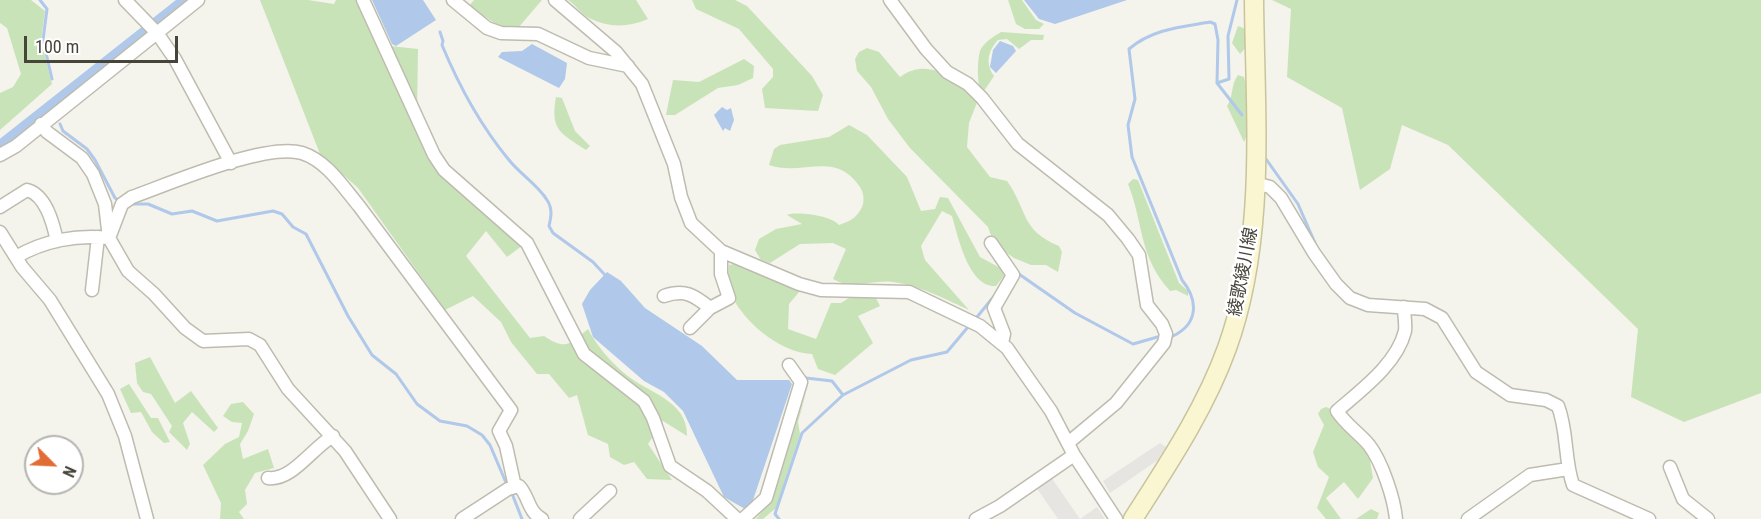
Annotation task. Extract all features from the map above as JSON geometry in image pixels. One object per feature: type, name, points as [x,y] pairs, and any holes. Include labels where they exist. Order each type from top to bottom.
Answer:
[{"type":"main road","name":"綾歌綾川線","points":[[1133,519],[1194,421],[1227,347],[1248,270],[1255,183],[1254,0]]},
{"type":"street","points":[[125,0],[152,29],[175,59],[231,163]]},
{"type":"street","points":[[0,155],[16,146],[152,29],[198,0]]},
{"type":"street","points":[[363,0],[434,155],[444,170],[527,243],[584,354],[644,401],[653,418],[670,466],[708,491],[736,519]]},
{"type":"street","points":[[453,0],[487,28],[501,33],[538,34],[589,58],[628,66]]},
{"type":"street","points":[[555,0],[628,66],[642,84],[674,164],[681,197],[691,223],[721,251],[799,284],[821,290],[909,292],[980,326],[1002,343],[1051,411],[1074,455],[1116,519]]},
{"type":"street","points":[[890,0],[947,72],[968,84],[1018,144],[1108,216],[1139,255],[1147,305],[1162,324],[1166,334],[1164,343],[1116,403],[1068,443]]},
{"type":"street","points":[[41,124],[47,132],[82,158],[93,174],[105,204],[103,238],[93,290]]},
{"type":"street","points":[[103,238],[123,203],[231,163],[284,151],[301,153],[324,166],[335,177],[511,410],[499,430],[506,446],[511,488]]},
{"type":"street","points":[[1255,183],[1270,187],[1281,198],[1314,254],[1336,284],[1350,298],[1368,305],[1425,309],[1442,318],[1476,372],[1492,384],[1510,395],[1546,400],[1558,406],[1563,420],[1568,469],[1573,485],[1649,519]]},
{"type":"street","points":[[0,207],[27,190],[35,192],[44,205],[57,241]]},
{"type":"street","points":[[0,232],[16,258],[50,300],[108,394],[126,436],[147,519]]},
{"type":"street","points":[[16,258],[33,247],[57,241],[103,238]]},
{"type":"street","points":[[103,238],[128,271],[154,294],[185,328],[203,341],[249,339],[260,345],[288,389],[333,436],[390,519]]},
{"type":"street","points":[[991,243],[1012,274],[994,308],[1004,334],[1002,343]]},
{"type":"street","points":[[690,328],[710,308],[729,298],[721,274],[721,251]]},
{"type":"street","points":[[664,296],[679,291],[698,298],[710,308]]},
{"type":"street","points":[[1396,519],[1395,504],[1370,446],[1346,424],[1337,411],[1378,375],[1395,351],[1405,331],[1404,307]]},
{"type":"street","points":[[743,519],[766,498],[798,393],[801,382],[789,365]]},
{"type":"street","points":[[268,478],[279,479],[287,475],[318,444],[333,436]]},
{"type":"street","points":[[976,519],[1000,506],[1074,455]]},
{"type":"street","points":[[1670,467],[1683,499],[1708,519]]},
{"type":"street","points":[[1468,519],[1530,475],[1568,469]]},
{"type":"street","points":[[462,519],[511,488],[519,486],[526,493],[529,506],[542,519]]},
{"type":"street","points":[[580,519],[610,491]]},
{"type":"green space","points":[[0,0],[31,0],[45,11],[41,41],[52,84],[0,130],[0,93],[13,87],[21,74],[7,28],[0,23]]},
{"type":"green space","points":[[260,0],[308,0],[334,4],[336,0],[359,0],[381,45],[418,49],[417,113],[443,159],[494,209],[523,245],[507,257],[486,231],[466,256],[530,338],[544,336],[551,341],[568,344],[588,329],[599,347],[619,369],[674,406],[686,424],[687,436],[663,421],[648,444],[672,480],[647,479],[634,462],[624,465],[610,457],[608,444],[588,435],[577,395],[569,398],[549,374],[537,374],[511,342],[501,322],[473,296],[445,310],[358,188],[320,154]]},
{"type":"green space","points":[[474,0],[542,0],[518,28],[499,26],[469,6]]},
{"type":"green space","points":[[568,0],[636,0],[648,19],[627,25],[605,24],[588,17]]},
{"type":"green space","points":[[692,0],[735,0],[747,6],[812,76],[823,95],[818,111],[765,108],[762,89],[773,77],[773,69],[739,29],[696,9]]},
{"type":"green space","points":[[1008,0],[1022,0],[1036,20],[1044,24],[1039,29],[1025,29],[1016,24]]},
{"type":"green space","points":[[1272,0],[1761,0],[1761,393],[1684,422],[1631,397],[1638,329],[1448,145],[1402,125],[1390,169],[1360,190],[1342,108],[1287,77],[1291,9]]},
{"type":"green space","points":[[1238,26],[1246,29],[1248,45],[1240,54],[1232,43]]},
{"type":"green space","points":[[1001,32],[1044,35],[1043,40],[1031,40],[1019,49],[1007,39],[998,40],[989,57],[989,66],[994,76],[982,94],[978,74],[980,51],[986,43]]},
{"type":"green space","points":[[867,48],[879,52],[900,77],[921,69],[942,73],[961,85],[978,100],[969,123],[967,147],[990,177],[1007,181],[1026,218],[1037,233],[1059,246],[1062,252],[1058,272],[1046,265],[1031,265],[1014,258],[994,244],[988,227],[910,148],[888,119],[871,87],[857,71],[855,59],[859,52]]},
{"type":"green space","points":[[744,59],[754,66],[753,78],[738,85],[718,88],[675,115],[666,115],[673,80],[699,82]]},
{"type":"green space","points":[[1238,75],[1244,77],[1248,100],[1249,119],[1244,142],[1227,106]]},
{"type":"green space","points":[[556,97],[562,98],[575,131],[590,146],[586,150],[559,130],[554,117]]},
{"type":"green space","points":[[849,125],[867,135],[907,177],[921,211],[935,209],[940,197],[948,198],[980,257],[1002,269],[1004,276],[996,286],[979,279],[966,260],[952,216],[942,211],[921,246],[925,260],[969,310],[913,286],[893,282],[847,284],[833,279],[846,249],[833,243],[800,244],[770,263],[761,260],[755,250],[759,239],[776,229],[802,224],[787,215],[814,215],[829,219],[839,225],[852,219],[861,209],[863,195],[860,187],[840,169],[818,166],[781,168],[769,165],[774,149],[780,145],[829,137]]},
{"type":"green space","points":[[1133,179],[1138,180],[1179,283],[1188,291],[1188,296],[1176,290],[1170,291],[1152,265],[1128,184]]},
{"type":"green space","points":[[739,263],[800,291],[789,304],[788,329],[816,339],[831,303],[841,303],[852,296],[876,298],[880,306],[858,316],[873,343],[835,375],[818,369],[812,354],[801,353],[779,344],[758,329],[741,311],[733,298],[729,279],[729,265]]},
{"type":"green space","points":[[150,357],[175,403],[191,391],[218,428],[214,432],[192,412],[183,423],[190,444],[187,450],[169,432],[172,426],[151,394],[143,392],[137,383],[135,363]]},
{"type":"green space","points":[[129,384],[151,418],[158,418],[170,442],[164,443],[152,432],[141,412],[131,413],[120,389]]},
{"type":"green space","points":[[806,393],[798,422],[800,434],[776,508],[763,519],[756,519],[771,500]]},
{"type":"green space","points":[[243,402],[254,414],[240,444],[243,459],[268,449],[274,468],[255,473],[245,490],[247,504],[239,512],[244,519],[220,519],[221,503],[203,465],[225,444],[239,437],[242,423],[232,422],[223,416],[231,404]]},
{"type":"green space","points":[[1326,407],[1331,409],[1337,423],[1369,455],[1373,478],[1358,499],[1344,482],[1326,498],[1341,519],[1326,519],[1317,508],[1329,477],[1318,467],[1313,452],[1324,425],[1318,414]]},
{"type":"green space","points":[[1371,509],[1379,513],[1377,519],[1356,519]]},
{"type":"shaded area","points":[[1160,443],[1166,447],[1158,460],[1110,493],[1103,481]]},
{"type":"shaded area","points":[[1051,477],[1080,519],[1058,519],[1036,487]]},
{"type":"shaded area","points":[[1097,507],[1105,519],[1080,519]]},
{"type":"water","points":[[372,0],[423,0],[436,20],[396,46],[392,44]]},
{"type":"water","points":[[1024,0],[1127,0],[1055,24],[1039,19]]},
{"type":"water","points":[[1000,41],[1013,46],[1016,51],[996,73],[990,67],[993,50]]},
{"type":"water","points":[[532,44],[567,63],[565,79],[559,88],[498,57],[502,52],[522,51]]},
{"type":"water","points":[[722,107],[727,110],[731,108],[734,120],[730,131],[725,128],[723,131],[714,115]]},
{"type":"water","points":[[607,272],[621,281],[645,308],[702,346],[737,380],[789,380],[792,384],[751,506],[745,509],[724,497],[683,411],[664,392],[644,381],[593,337],[582,304],[590,290]]},
{"type":"waterway","points":[[40,0],[47,9],[43,40],[52,79]]},
{"type":"waterway","points":[[0,145],[184,0]]},
{"type":"waterway","points":[[1217,83],[1229,79],[1228,36],[1237,0]]},
{"type":"waterway","points":[[1173,336],[1181,331],[1191,319],[1193,304],[1132,157],[1128,125],[1135,99],[1129,49],[1147,37],[1167,30],[1210,22],[1215,24],[1218,40],[1217,83],[1242,115]]},
{"type":"waterway","points":[[440,32],[442,45],[463,90],[480,119],[498,147],[539,189],[549,203],[551,213],[549,226],[553,233],[593,262],[605,275]]},
{"type":"waterway","points":[[60,124],[63,131],[87,149],[115,198],[120,201]]},
{"type":"waterway","points":[[1266,159],[1298,204],[1315,243]]},
{"type":"waterway","points":[[130,204],[148,204],[172,214],[192,211],[217,221],[273,211],[282,214],[293,227],[306,234],[348,316],[372,355],[396,374],[417,404],[440,421],[467,426],[482,435],[490,445],[507,485]]},
{"type":"waterway","points":[[1016,272],[1075,313],[1133,344],[1161,336]]},
{"type":"waterway","points":[[977,317],[995,295]]},
{"type":"waterway","points":[[779,519],[775,514],[802,433],[843,395],[911,360],[947,352],[968,327]]},
{"type":"waterway","points":[[806,378],[832,381],[843,395]]},
{"type":"waterway","points":[[511,491],[522,519]]}]
